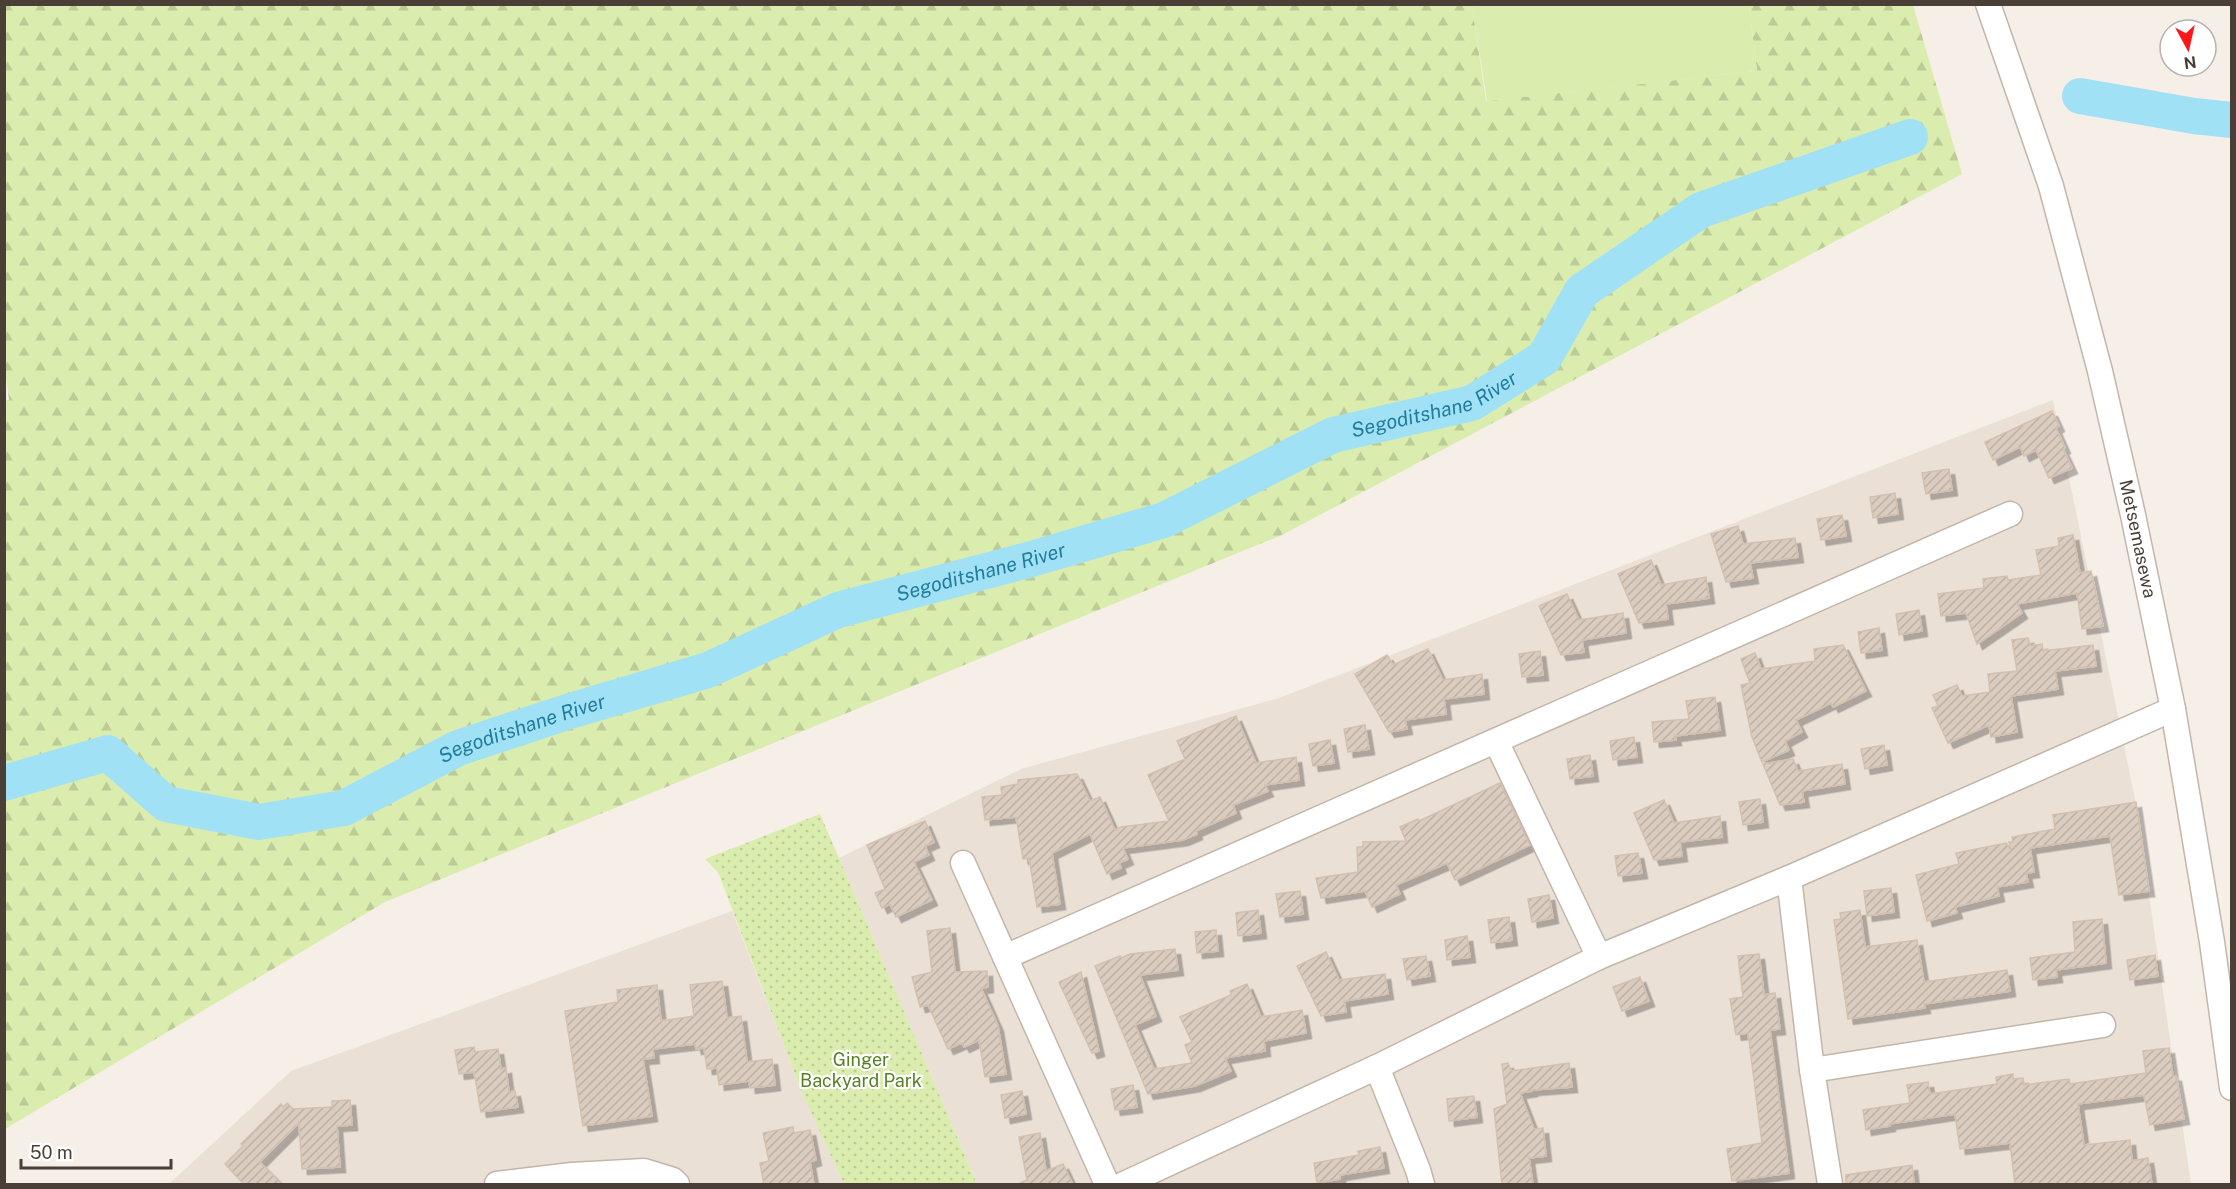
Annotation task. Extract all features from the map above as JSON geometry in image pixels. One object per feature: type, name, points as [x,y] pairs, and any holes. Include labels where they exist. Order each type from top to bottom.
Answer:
[{"type":"street","name":"Metsemasewa","points":[[1988,4],[2050,186],[2100,371],[2133,515],[2173,710],[2212,942],[2232,1088]]},
{"type":"street","points":[[1005,957],[2010,514]]},
{"type":"street","points":[[1124,1185],[1377,1067],[1599,957],[1789,878],[2173,710]]},
{"type":"street","points":[[1496,741],[1599,957]]},
{"type":"street","points":[[963,863],[1107,1185]]},
{"type":"street","points":[[1789,878],[1812,1070],[1830,1185]]},
{"type":"street","points":[[1812,1070],[2103,1025]]},
{"type":"street","points":[[1377,1067],[1422,1185]]},
{"type":"street","points":[[496,1185],[572,1175],[644,1171],[673,1179],[677,1185]]},
{"type":"shaded area","points":[[2053,400],[2135,799],[2191,1184],[977,1184],[839,858],[1021,769],[1279,698]]},
{"type":"shaded area","points":[[732,911],[802,1093],[844,1184],[169,1184],[291,1071]]},
{"type":"green space","points":[[4,5],[1472,5],[1486,101],[1757,71],[1749,5],[1913,5],[1962,174],[1282,535],[385,902],[5,1129],[4,401],[9,400],[4,360]]},
{"type":"green space","points":[[1472,5],[1749,5],[1757,71],[1487,101]]},
{"type":"green space","name":"Ginger Backyard Park","points":[[820,814],[977,1184],[844,1184],[802,1093],[718,872],[705,859]]},
{"type":"building","points":[[2052,411],[2059,426],[2056,428],[2065,448],[2063,449],[2072,468],[2049,478],[2036,450],[2024,456],[2020,447],[1993,460],[1985,442]]},
{"type":"building","points":[[1949,469],[1952,490],[1926,494],[1922,473]]},
{"type":"building","points":[[1895,493],[1898,514],[1873,518],[1870,497]]},
{"type":"building","points":[[1842,515],[1846,536],[1821,540],[1817,519]]},
{"type":"building","points":[[1738,526],[1743,544],[1795,538],[1798,557],[1750,563],[1753,578],[1726,582],[1711,534]]},
{"type":"building","points":[[2073,535],[2080,573],[2091,571],[2103,626],[2082,629],[2077,593],[2017,604],[2022,613],[1977,644],[1966,613],[1941,616],[1938,594],[1984,588],[1983,579],[2007,576],[2008,580],[2041,575],[2036,550],[2059,546],[2058,538]]},
{"type":"building","points":[[1651,560],[1661,585],[1706,577],[1709,598],[1666,604],[1668,619],[1639,623],[1618,574]]},
{"type":"building","points":[[1567,594],[1579,620],[1623,613],[1626,633],[1582,640],[1584,652],[1561,655],[1539,606]]},
{"type":"building","points":[[1919,610],[1922,631],[1899,635],[1896,614]]},
{"type":"building","points":[[1879,628],[1882,650],[1861,653],[1858,632]]},
{"type":"building","points":[[2028,638],[2030,646],[2042,644],[2043,651],[2093,645],[2096,666],[2055,671],[2058,689],[2011,696],[2017,732],[1991,737],[1989,725],[1948,743],[1932,708],[1938,706],[1933,695],[1957,685],[1962,696],[1990,692],[1988,674],[2017,671],[2012,640]]},
{"type":"building","points":[[1843,645],[1866,691],[1833,707],[1831,703],[1796,720],[1802,732],[1785,741],[1789,750],[1762,762],[1752,737],[1741,685],[1750,683],[1741,659],[1755,653],[1761,669],[1815,661],[1814,649]]},
{"type":"building","points":[[1428,649],[1443,680],[1482,674],[1484,694],[1444,699],[1446,714],[1405,720],[1407,729],[1389,732],[1355,674],[1387,655],[1393,665]]},
{"type":"building","points":[[1540,651],[1543,675],[1522,677],[1519,654]]},
{"type":"building","points":[[1715,697],[1720,730],[1675,736],[1676,740],[1654,742],[1652,722],[1689,719],[1686,701]]},
{"type":"building","points":[[1236,716],[1256,763],[1296,757],[1299,780],[1265,785],[1268,791],[1233,805],[1236,813],[1196,831],[1197,834],[1183,840],[1123,848],[1128,859],[1119,863],[1121,868],[1107,874],[1090,834],[1052,853],[1060,904],[1037,907],[1029,858],[1023,859],[1016,817],[985,820],[982,797],[1002,795],[1001,787],[1018,784],[1018,780],[1077,774],[1090,801],[1100,797],[1115,830],[1121,827],[1169,821],[1148,775],[1185,759],[1177,741]]},
{"type":"building","points":[[1365,725],[1369,749],[1348,752],[1344,729]]},
{"type":"building","points":[[1634,737],[1637,757],[1613,760],[1610,741]]},
{"type":"building","points":[[1330,740],[1334,763],[1313,766],[1309,744]]},
{"type":"building","points":[[1884,745],[1887,765],[1865,769],[1861,749]]},
{"type":"building","points":[[1590,755],[1593,776],[1570,779],[1567,759]]},
{"type":"building","points":[[1793,759],[1798,771],[1842,764],[1845,784],[1802,791],[1804,802],[1780,805],[1763,764]]},
{"type":"building","points":[[1500,783],[1530,845],[1455,880],[1447,863],[1396,885],[1400,894],[1372,907],[1365,891],[1321,898],[1316,878],[1358,872],[1357,847],[1363,847],[1363,842],[1406,841],[1400,827],[1418,819],[1419,821]]},
{"type":"building","points":[[1760,799],[1763,822],[1743,825],[1739,802]]},
{"type":"building","points":[[1664,800],[1674,823],[1720,816],[1722,837],[1680,842],[1682,856],[1654,860],[1634,813]]},
{"type":"building","points":[[2136,802],[2149,891],[2119,895],[2110,836],[2030,848],[2034,872],[2026,873],[2028,882],[1997,887],[1999,896],[1955,907],[1957,913],[1927,921],[1916,875],[1959,864],[1956,853],[2006,843],[2011,850],[2009,842],[2013,842],[2012,837],[2055,829],[2053,815]]},
{"type":"building","points":[[925,821],[934,842],[925,846],[929,855],[914,862],[932,900],[896,917],[890,904],[882,908],[875,893],[885,889],[867,845]]},
{"type":"building","points":[[1638,853],[1642,873],[1618,876],[1615,856]]},
{"type":"building","points":[[1891,888],[1894,912],[1867,916],[1864,891]]},
{"type":"building","points":[[1300,891],[1303,914],[1280,917],[1276,894]]},
{"type":"building","points":[[1549,895],[1553,918],[1532,922],[1528,899]]},
{"type":"building","points":[[1258,910],[1261,933],[1238,936],[1236,913]]},
{"type":"building","points":[[1860,910],[1865,947],[1917,940],[1924,982],[2007,970],[2010,991],[1924,1004],[1925,1008],[1848,1019],[1834,920],[1841,919],[1840,913]]},
{"type":"building","points":[[1509,917],[1512,940],[1491,943],[1488,920]]},
{"type":"building","points":[[2102,919],[2106,963],[2056,970],[2057,977],[2033,980],[2030,958],[2075,952],[2073,922]]},
{"type":"building","points":[[950,928],[955,972],[987,971],[988,987],[981,988],[998,1026],[1006,1074],[985,1077],[979,1040],[964,1047],[962,1043],[948,1049],[928,1005],[920,1007],[912,977],[932,972],[927,931]]},
{"type":"building","points":[[1216,930],[1218,951],[1197,953],[1195,932]]},
{"type":"building","points":[[1467,936],[1470,957],[1447,960],[1445,940]]},
{"type":"building","points":[[1175,949],[1178,970],[1140,975],[1156,1016],[1135,1025],[1154,1069],[1192,1063],[1185,1045],[1192,1042],[1180,1017],[1231,995],[1230,991],[1247,984],[1261,1017],[1302,1010],[1306,1033],[1264,1041],[1265,1051],[1225,1058],[1231,1071],[1195,1086],[1148,1094],[1095,966],[1120,956],[1121,958],[1130,954]]},
{"type":"building","points":[[1326,952],[1339,980],[1385,974],[1388,994],[1344,1001],[1346,1012],[1321,1016],[1297,966]]},
{"type":"building","points":[[1759,954],[1764,995],[1775,993],[1780,1029],[1770,1030],[1789,1173],[1732,1181],[1727,1149],[1762,1143],[1748,1033],[1736,1035],[1730,999],[1743,997],[1738,956]]},
{"type":"building","points":[[2155,955],[2158,976],[2130,980],[2127,960]]},
{"type":"building","points":[[1426,956],[1430,976],[1407,980],[1403,959]]},
{"type":"building","points":[[1081,972],[1099,1051],[1092,1053],[1059,982]]},
{"type":"building","points":[[1640,977],[1649,1001],[1622,1011],[1613,987]]},
{"type":"building","points":[[722,981],[727,1018],[741,1016],[747,1062],[772,1059],[775,1085],[750,1088],[749,1081],[719,1085],[717,1068],[707,1069],[704,1048],[696,1049],[695,1044],[653,1049],[654,1058],[643,1059],[652,1116],[583,1126],[565,1011],[618,1002],[617,990],[657,985],[661,1021],[694,1016],[690,985]]},
{"type":"building","points":[[474,1047],[475,1052],[498,1049],[501,1069],[506,1068],[509,1092],[515,1091],[518,1107],[481,1112],[474,1072],[459,1074],[455,1050]]},
{"type":"building","points":[[2169,1048],[2173,1076],[2176,1076],[2184,1119],[2150,1125],[2144,1095],[2078,1104],[2084,1145],[2130,1140],[2132,1161],[2148,1158],[2152,1185],[2015,1185],[2010,1143],[1960,1149],[1955,1114],[1889,1124],[1890,1126],[1866,1130],[1863,1110],[1910,1103],[1907,1085],[1928,1082],[1930,1094],[1997,1084],[1996,1077],[2013,1074],[2013,1079],[2023,1078],[2024,1085],[2069,1079],[2070,1084],[2146,1073],[2143,1051]]},
{"type":"building","points":[[1508,1063],[1511,1071],[1569,1063],[1572,1087],[1520,1093],[1534,1129],[1543,1128],[1546,1156],[1529,1158],[1533,1185],[1502,1185],[1494,1109],[1507,1104],[1502,1064]]},
{"type":"building","points":[[1133,1085],[1137,1107],[1115,1110],[1111,1089]]},
{"type":"building","points":[[1022,1091],[1026,1114],[1005,1118],[1001,1095]]},
{"type":"building","points":[[1474,1096],[1477,1117],[1449,1121],[1447,1099]]},
{"type":"building","points":[[350,1100],[352,1125],[337,1126],[340,1167],[302,1169],[299,1123],[260,1162],[283,1185],[245,1185],[225,1164],[243,1146],[241,1144],[281,1104],[283,1107],[287,1103],[293,1109],[332,1107],[332,1101]]},
{"type":"building","points":[[793,1127],[794,1133],[810,1130],[816,1160],[810,1162],[814,1185],[764,1185],[760,1163],[769,1161],[763,1133]]},
{"type":"building","points":[[1040,1133],[1046,1171],[1063,1164],[1073,1185],[1016,1185],[1027,1180],[1019,1137]]},
{"type":"building","points":[[1380,1147],[1384,1168],[1340,1175],[1340,1179],[1317,1183],[1314,1163],[1359,1155],[1358,1151]]},
{"type":"building","points":[[1912,1165],[1914,1182],[1897,1185],[1846,1185],[1846,1175]]},
{"type":"waterway","name":"Segoditshane River","points":[[2080,96],[2194,116],[2232,120]]},
{"type":"waterway","name":"Segoditshane River","points":[[4,783],[108,753],[166,804],[259,822],[344,808],[458,748],[570,711],[708,670],[838,610],[1028,560],[1164,520],[1333,435],[1472,403],[1544,358],[1582,291],[1701,210],[1910,137]]}]
